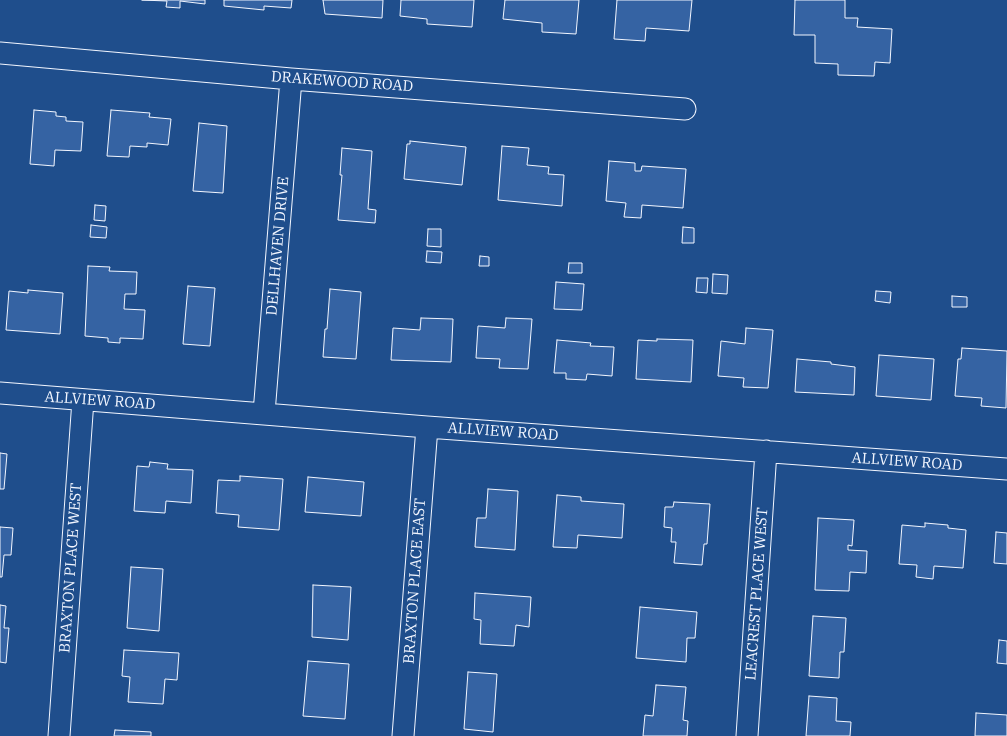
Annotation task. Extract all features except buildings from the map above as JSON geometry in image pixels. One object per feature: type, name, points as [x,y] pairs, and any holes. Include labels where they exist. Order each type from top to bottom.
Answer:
[{"type":"street","name":"DRAKEWOOD ROAD","points":[[0,53],[291,79],[685,109]]},
{"type":"street","name":"DELLHAVEN DRIVE","points":[[264,413],[291,79]]},
{"type":"street","name":"ALLVIEW ROAD","points":[[0,393],[427,427],[1007,469]]},
{"type":"street","name":"BRAXTON PLACE WEST","points":[[59,736],[83,400]]},
{"type":"street","name":"BRAXTON PLACE EAST","points":[[403,736],[427,427]]},
{"type":"street","name":"LEACREST PLACE WEST","points":[[747,736],[766,451]]}]
